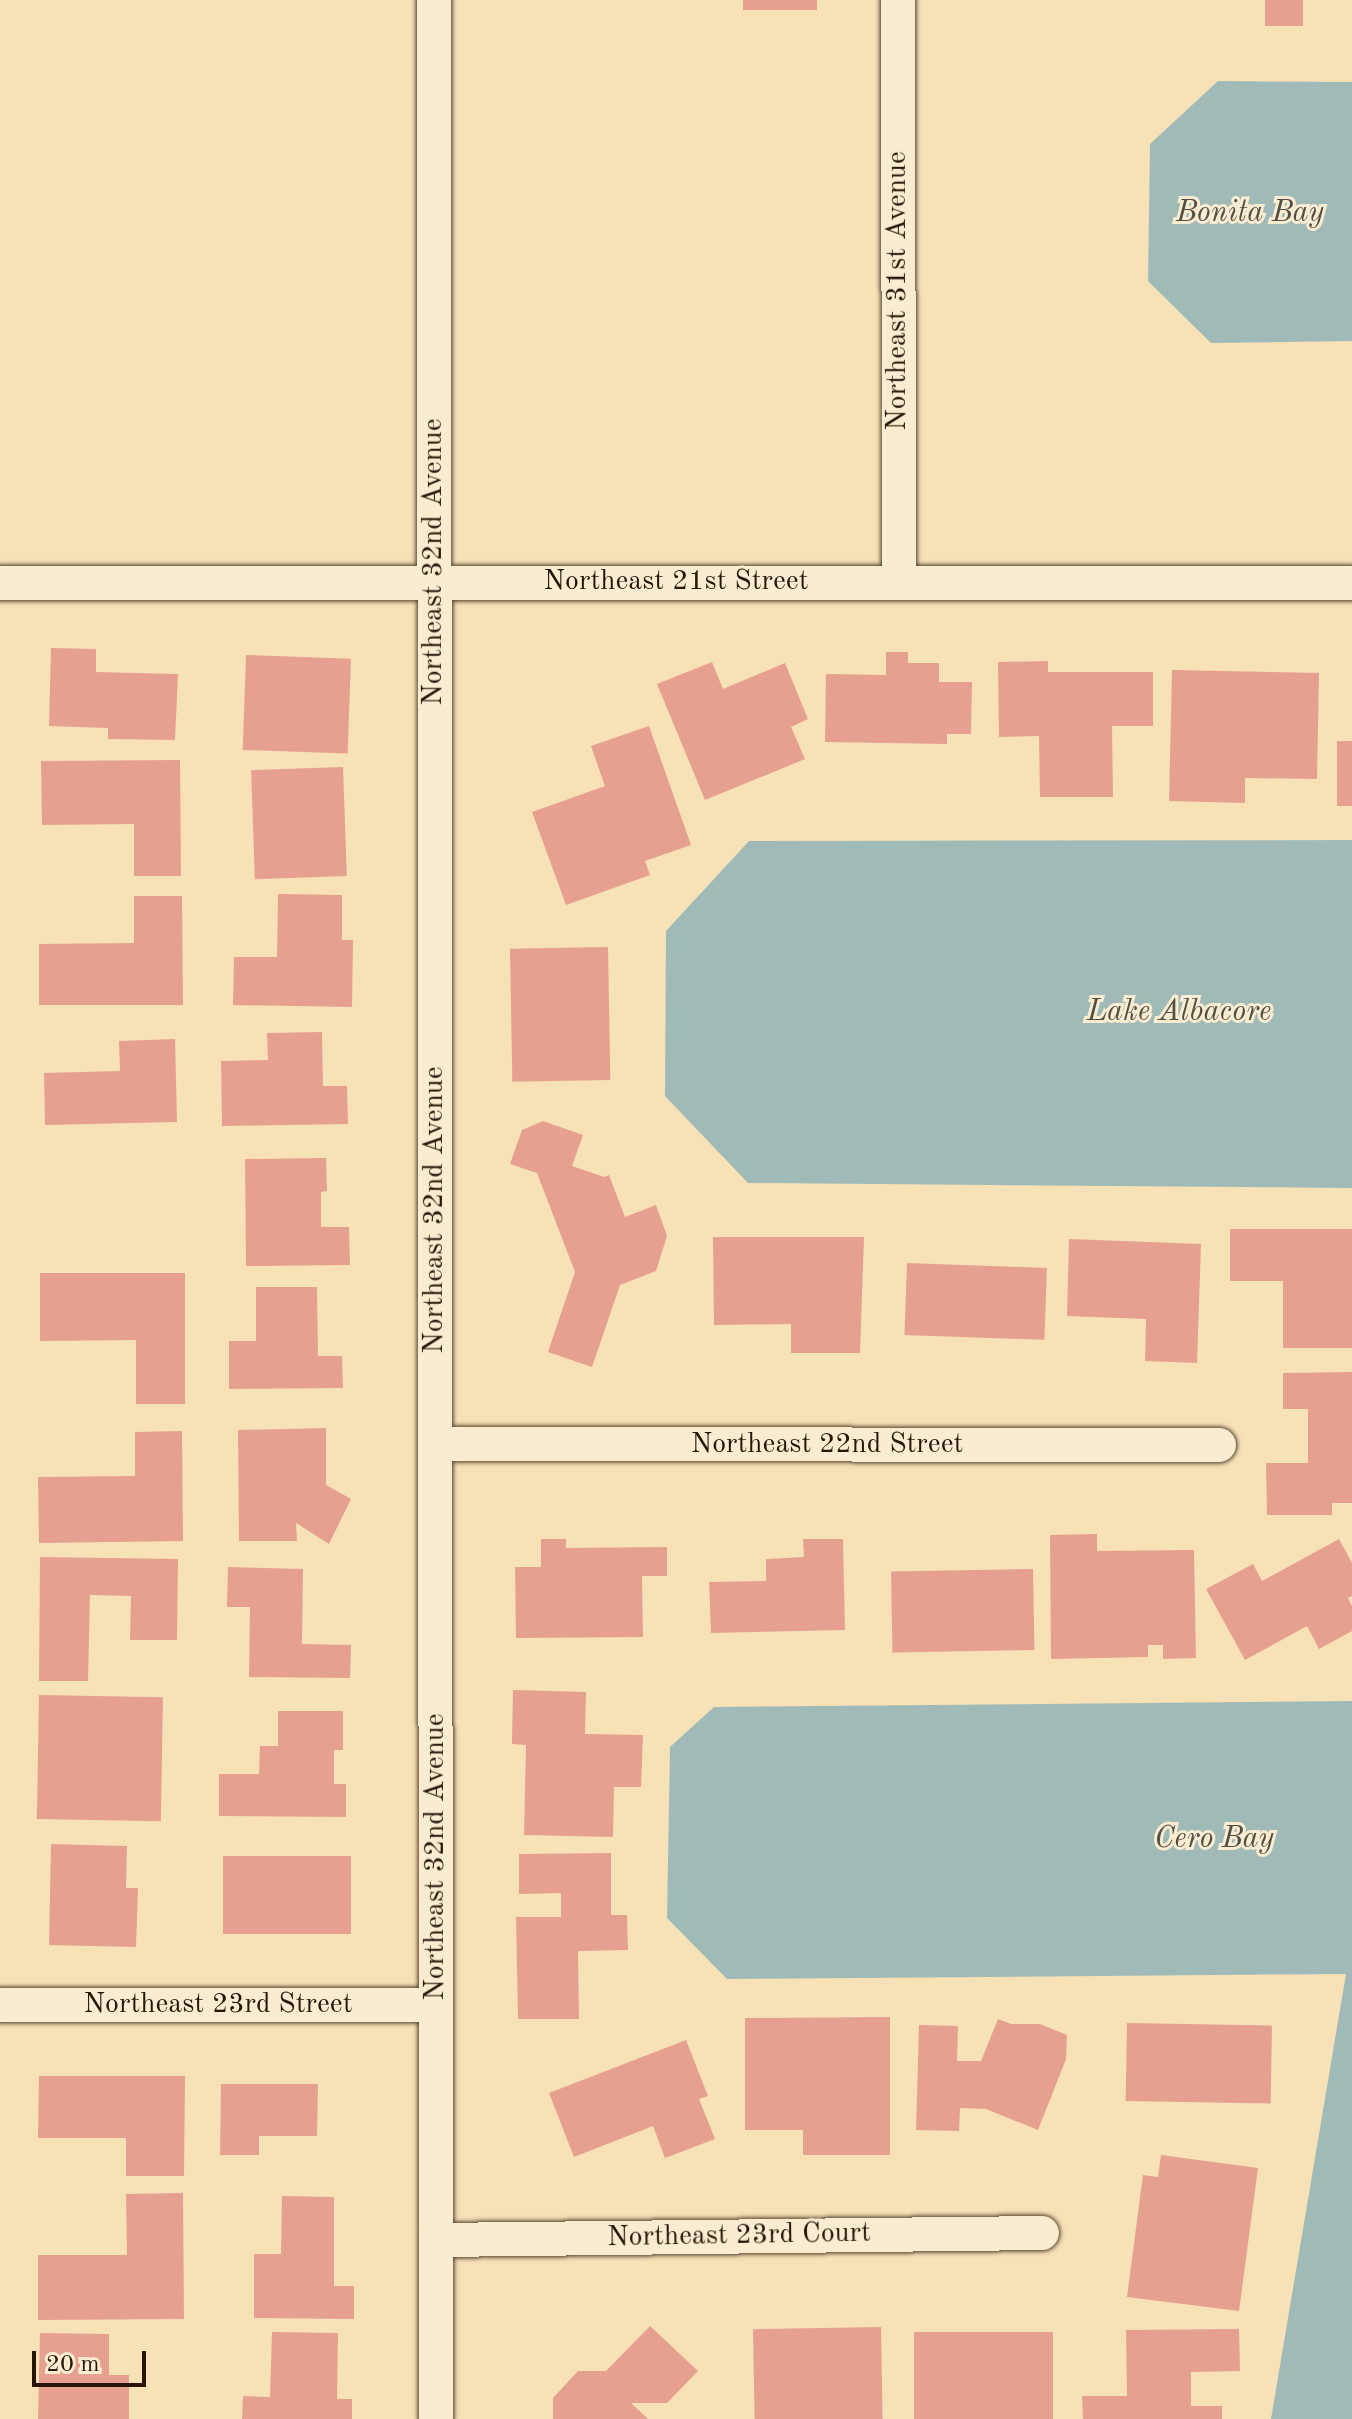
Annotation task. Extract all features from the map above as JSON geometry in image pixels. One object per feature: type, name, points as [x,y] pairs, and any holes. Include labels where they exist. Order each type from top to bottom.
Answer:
[{"type":"street","name":"Northeast 32nd Avenue","points":[[434,0],[436,2419]]},
{"type":"street","name":"Northeast 31st Avenue","points":[[898,0],[899,582]]},
{"type":"street","name":"Northeast 21st Street","points":[[0,583],[1352,583]]},
{"type":"street","name":"Northeast 22nd Street","points":[[435,1444],[1219,1445]]},
{"type":"street","name":"Northeast 23rd Street","points":[[0,2005],[436,2005]]},
{"type":"street","name":"Northeast 23rd Court","points":[[436,2240],[1042,2233]]},
{"type":"water","name":"Bonita Bay","points":[[1218,81],[1352,82],[1352,341],[1211,343],[1148,281],[1150,144]]},
{"type":"water","name":"Lake Albacore","points":[[1352,840],[1352,1188],[748,1183],[665,1096],[666,931],[749,841]]},
{"type":"water","name":"Cero Bay","points":[[1352,1701],[1352,2419],[1271,2419],[1346,1974],[727,1979],[667,1918],[670,1747],[714,1707]]},
{"type":"building","points":[[743,0],[817,0],[817,10],[743,10]]},
{"type":"building","points":[[1265,0],[1303,0],[1303,26],[1265,26]]},
{"type":"building","points":[[51,648],[96,649],[96,672],[178,674],[175,740],[108,739],[108,728],[49,726]]},
{"type":"building","points":[[886,652],[908,652],[908,663],[939,663],[939,682],[972,682],[971,734],[947,734],[947,744],[825,742],[826,674],[886,675]]},
{"type":"building","points":[[246,655],[351,659],[348,754],[243,750]]},
{"type":"building","points":[[1048,661],[1048,672],[1153,672],[1153,726],[1112,726],[1113,797],[1040,797],[1039,736],[999,737],[998,662]]},
{"type":"building","points":[[712,662],[723,689],[785,663],[808,719],[791,727],[805,759],[705,800],[657,684]]},
{"type":"building","points":[[1172,670],[1319,673],[1317,779],[1245,778],[1245,803],[1169,801]]},
{"type":"building","points":[[649,726],[691,845],[645,861],[650,875],[566,905],[532,812],[605,786],[591,746]]},
{"type":"building","points":[[1337,741],[1352,741],[1352,806],[1337,806]]},
{"type":"building","points":[[180,760],[181,876],[134,876],[134,824],[42,825],[41,761]]},
{"type":"building","points":[[343,767],[347,876],[255,879],[251,770]]},
{"type":"building","points":[[278,894],[342,895],[342,940],[353,940],[352,1007],[233,1005],[234,957],[277,957]]},
{"type":"building","points":[[134,896],[182,896],[183,1005],[39,1005],[39,944],[134,943]]},
{"type":"building","points":[[608,947],[610,1080],[512,1082],[510,949]]},
{"type":"building","points":[[322,1032],[323,1086],[347,1086],[348,1124],[222,1126],[221,1061],[268,1060],[267,1033]]},
{"type":"building","points":[[175,1039],[177,1122],[45,1125],[44,1073],[120,1071],[119,1041]]},
{"type":"building","points":[[543,1121],[583,1135],[572,1166],[604,1177],[609,1175],[625,1217],[656,1205],[667,1236],[656,1271],[620,1285],[592,1367],[548,1352],[575,1272],[537,1173],[510,1164],[522,1130]]},
{"type":"building","points":[[326,1158],[327,1191],[321,1192],[321,1227],[349,1227],[350,1265],[246,1266],[245,1159]]},
{"type":"building","points":[[1230,1229],[1352,1229],[1352,1348],[1283,1348],[1283,1281],[1230,1281]]},
{"type":"building","points":[[713,1237],[864,1237],[860,1353],[791,1353],[791,1324],[714,1325]]},
{"type":"building","points":[[1069,1239],[1201,1244],[1197,1363],[1145,1361],[1146,1319],[1067,1316]]},
{"type":"building","points":[[907,1263],[1047,1268],[1044,1340],[904,1335]]},
{"type":"building","points":[[40,1273],[185,1273],[185,1404],[136,1404],[136,1340],[40,1341]]},
{"type":"building","points":[[256,1287],[317,1287],[318,1356],[342,1356],[343,1388],[229,1389],[229,1341],[256,1341]]},
{"type":"building","points":[[1352,1372],[1352,1503],[1332,1503],[1332,1515],[1267,1515],[1266,1463],[1308,1463],[1308,1409],[1283,1409],[1283,1373]]},
{"type":"building","points":[[326,1428],[326,1485],[351,1499],[329,1544],[296,1523],[297,1541],[239,1541],[238,1430]]},
{"type":"building","points":[[182,1431],[183,1541],[39,1543],[38,1477],[135,1476],[135,1432]]},
{"type":"building","points":[[1097,1534],[1097,1551],[1194,1550],[1196,1658],[1163,1659],[1163,1645],[1148,1645],[1148,1657],[1051,1659],[1050,1535]]},
{"type":"building","points":[[541,1539],[566,1539],[566,1548],[667,1547],[667,1576],[642,1576],[643,1637],[516,1638],[515,1567],[541,1567]]},
{"type":"building","points":[[803,1539],[843,1539],[845,1630],[711,1633],[709,1582],[766,1581],[766,1559],[804,1557]]},
{"type":"building","points":[[1339,1539],[1352,1563],[1352,1596],[1348,1598],[1352,1606],[1352,1631],[1319,1649],[1307,1626],[1245,1660],[1206,1589],[1253,1564],[1262,1581]]},
{"type":"building","points":[[40,1557],[178,1559],[177,1640],[130,1640],[131,1596],[90,1595],[88,1681],[39,1681]]},
{"type":"building","points":[[228,1567],[303,1569],[302,1644],[351,1645],[350,1678],[249,1677],[250,1607],[227,1607]]},
{"type":"building","points":[[1033,1569],[1034,1650],[892,1652],[891,1571]]},
{"type":"building","points":[[513,1690],[586,1692],[585,1734],[643,1735],[641,1787],[614,1787],[613,1837],[524,1835],[526,1745],[512,1744]]},
{"type":"building","points":[[39,1695],[163,1697],[161,1821],[37,1819]]},
{"type":"building","points":[[278,1711],[343,1711],[343,1750],[334,1750],[334,1784],[346,1784],[346,1817],[219,1816],[219,1774],[259,1774],[260,1746],[278,1746]]},
{"type":"building","points":[[51,1844],[127,1846],[126,1888],[138,1888],[136,1947],[49,1945]]},
{"type":"building","points":[[611,1853],[611,1915],[627,1915],[628,1950],[578,1951],[579,2019],[518,2019],[516,1917],[561,1917],[561,1893],[519,1894],[519,1854]]},
{"type":"building","points":[[223,1856],[351,1856],[351,1934],[223,1934]]},
{"type":"building","points":[[890,2017],[890,2155],[803,2155],[803,2130],[745,2130],[745,2018]]},
{"type":"building","points":[[998,2019],[1011,2024],[1040,2024],[1067,2035],[1066,2059],[1038,2130],[986,2109],[960,2108],[959,2131],[916,2130],[919,2025],[958,2026],[957,2061],[981,2061]]},
{"type":"building","points":[[1127,2023],[1272,2026],[1271,2104],[1126,2101]]},
{"type":"building","points":[[686,2040],[708,2096],[699,2099],[715,2139],[665,2158],[653,2126],[574,2157],[549,2093]]},
{"type":"building","points":[[39,2076],[185,2076],[184,2176],[126,2176],[126,2138],[38,2138]]},
{"type":"building","points":[[221,2084],[318,2084],[317,2136],[259,2136],[259,2155],[220,2155]]},
{"type":"building","points":[[1161,2155],[1258,2168],[1239,2311],[1127,2297],[1143,2175],[1158,2177]]},
{"type":"building","points":[[183,2193],[184,2319],[38,2320],[38,2255],[127,2255],[126,2194]]},
{"type":"building","points":[[282,2196],[334,2197],[334,2286],[354,2286],[354,2319],[254,2318],[254,2254],[281,2254]]},
{"type":"building","points":[[650,2326],[698,2371],[667,2403],[631,2403],[648,2419],[553,2419],[553,2398],[578,2371],[606,2371]]},
{"type":"building","points":[[881,2327],[883,2419],[755,2419],[753,2329]]},
{"type":"building","points":[[1239,2329],[1240,2371],[1191,2372],[1191,2406],[1222,2406],[1222,2419],[1083,2419],[1082,2396],[1127,2396],[1126,2330]]},
{"type":"building","points":[[272,2332],[338,2333],[337,2399],[352,2399],[352,2419],[242,2419],[243,2396],[270,2397]]},
{"type":"building","points":[[914,2332],[1053,2332],[1053,2419],[914,2419]]},
{"type":"building","points":[[40,2333],[109,2334],[109,2375],[129,2375],[129,2419],[38,2419]]}]
